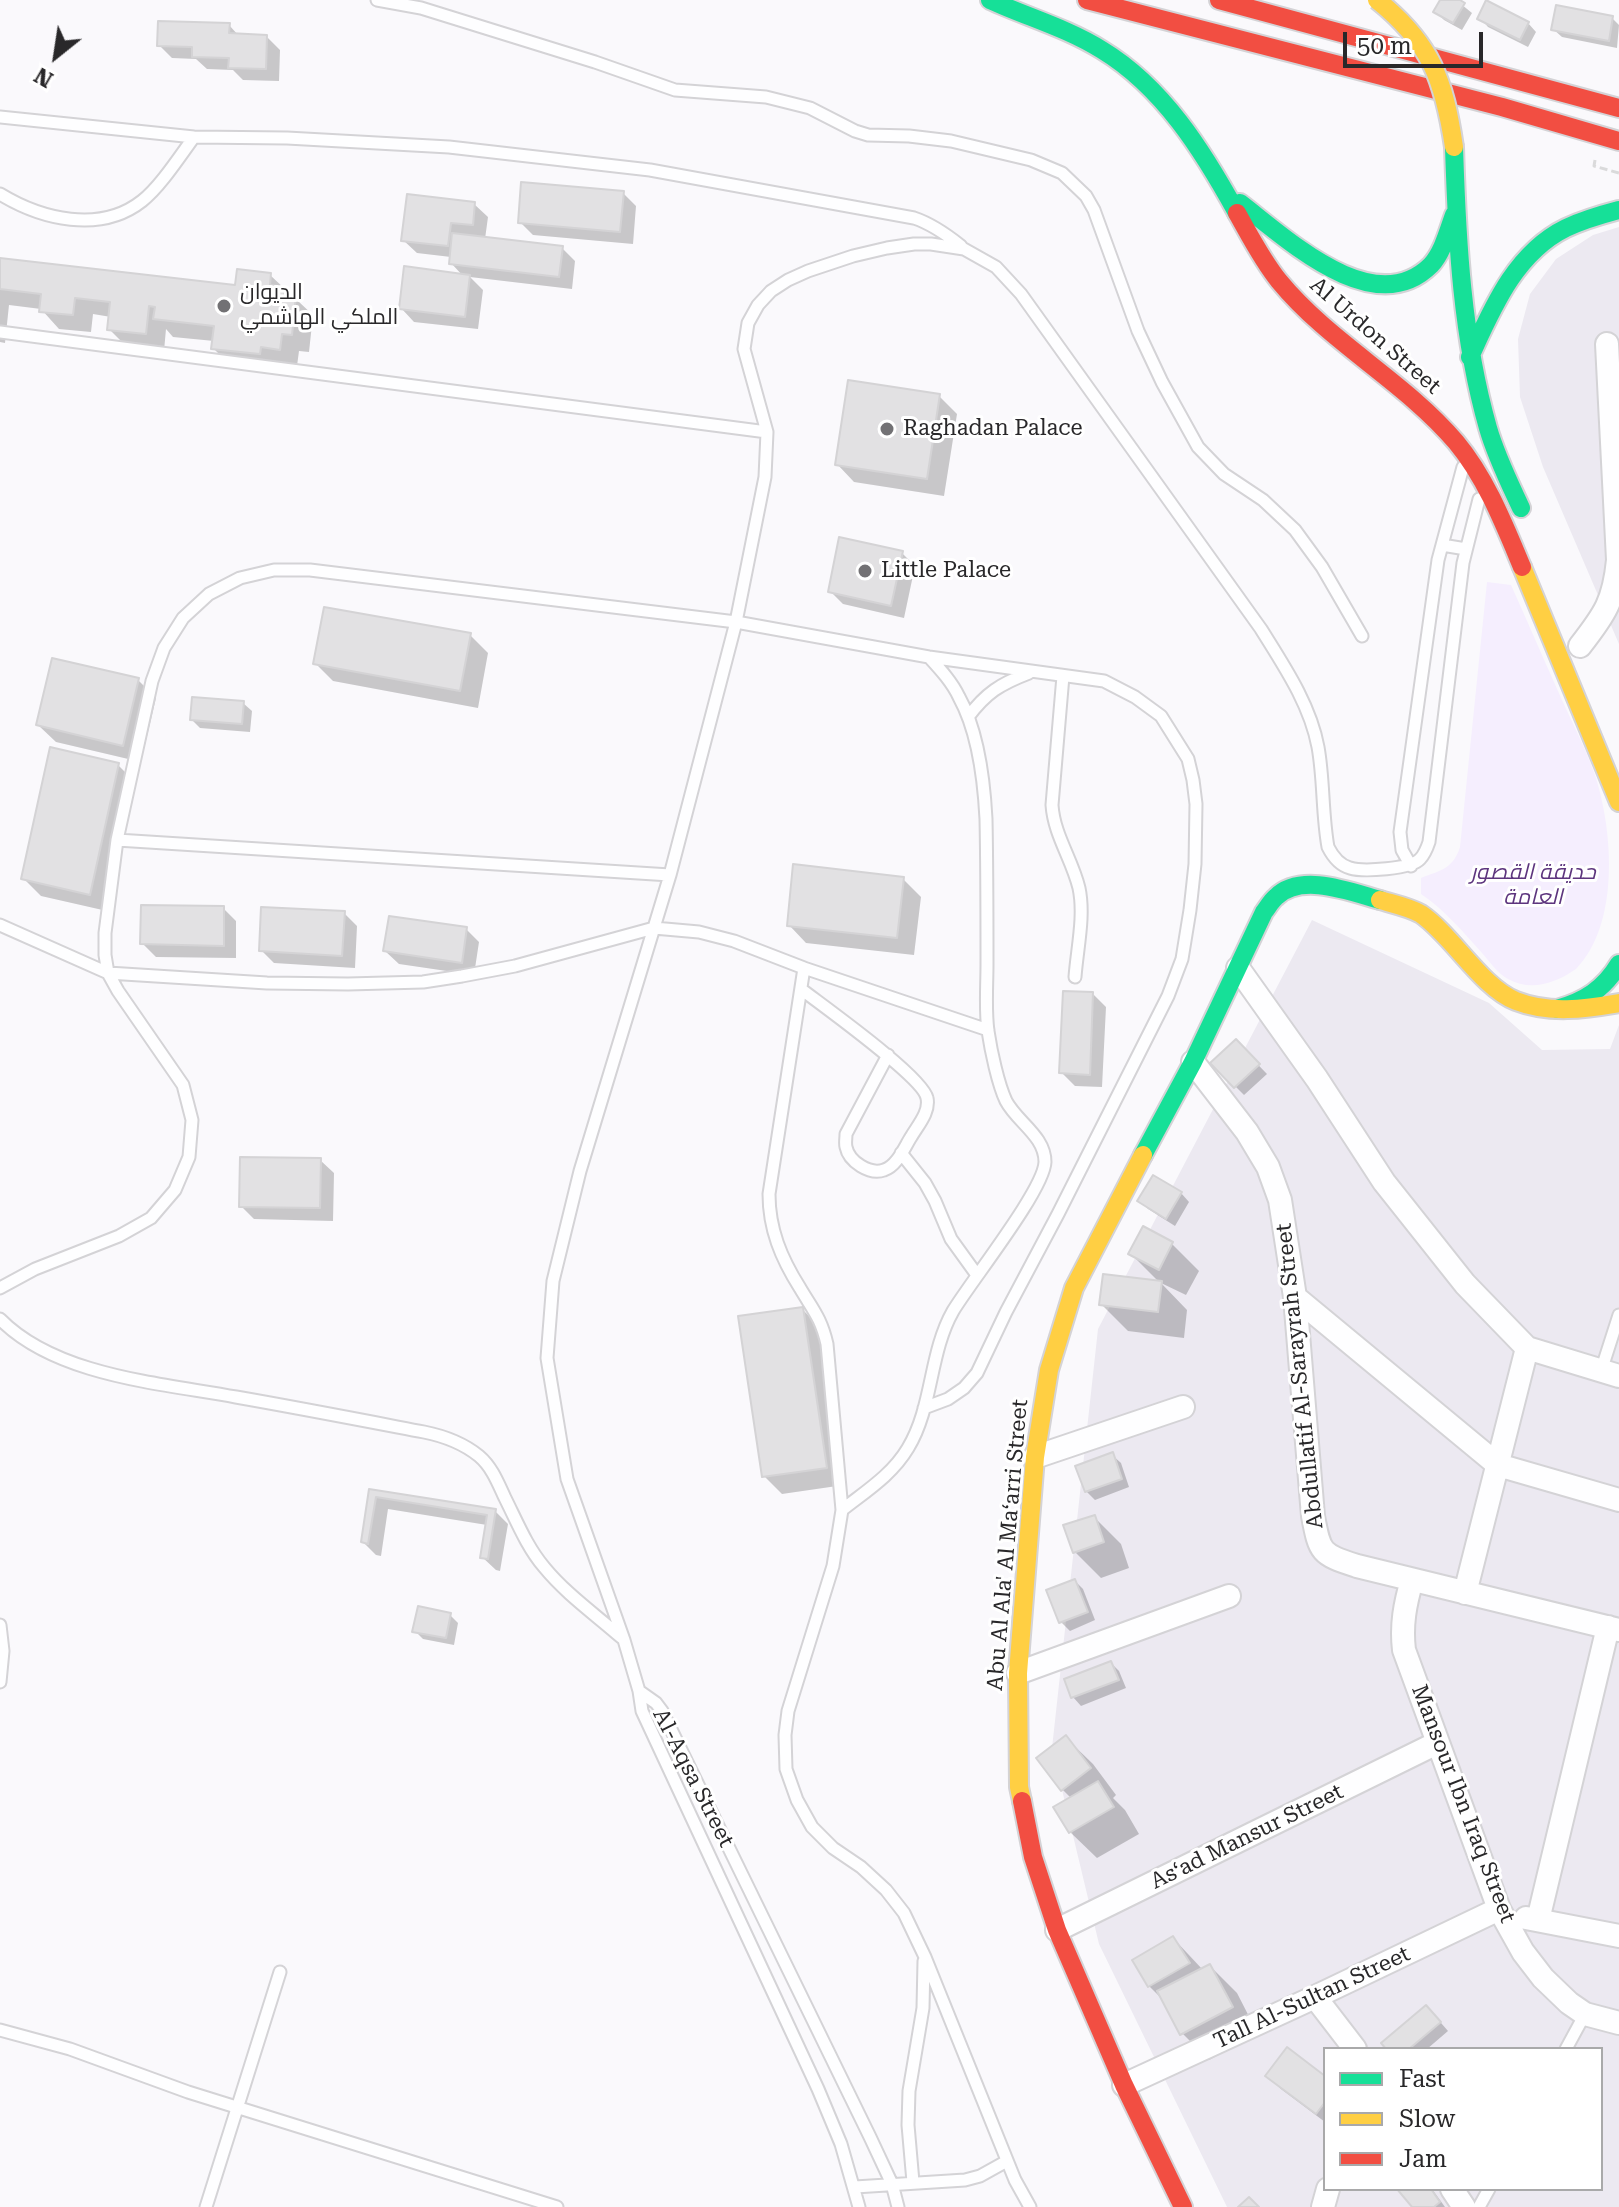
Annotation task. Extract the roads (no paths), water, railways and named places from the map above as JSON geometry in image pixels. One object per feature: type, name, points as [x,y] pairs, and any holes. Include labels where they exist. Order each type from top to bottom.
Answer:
[{"type":"main road","name":"Al Urdon Street","points":[[990,0],[1100,49],[1157,93],[1186,128],[1273,275],[1310,314],[1411,398],[1458,444],[1502,519],[1619,802]]},
{"type":"main road","points":[[1087,0],[1502,107],[1619,141]]},
{"type":"main road","points":[[1219,0],[1559,93],[1615,100]]},
{"type":"main road","name":"Al Urdon Street","points":[[1377,0],[1396,13],[1422,43],[1439,77],[1449,110],[1454,147],[1460,282],[1470,357],[1489,431],[1529,529]]},
{"type":"main road","points":[[1227,194],[1330,268],[1363,281],[1386,284],[1407,282],[1432,263],[1456,210]]},
{"type":"main road","points":[[1470,357],[1494,303],[1520,264],[1535,248],[1578,222],[1619,210]]},
{"type":"main road","name":"Abu Al Ala' Al Maʻarri Street","points":[[1183,2207],[1124,2085],[1057,1930],[1033,1857],[1021,1804],[1018,1673],[1035,1457],[1049,1370],[1074,1288],[1193,1062],[1264,912],[1277,895],[1307,885],[1334,887],[1409,909],[1420,914],[1484,978],[1513,1000],[1557,1009]]},
{"type":"main road","points":[[1557,1009],[1582,1002],[1608,981],[1619,964]]},
{"type":"main road","points":[[1588,1010],[1619,1003]]},
{"type":"main road","points":[[1557,1009],[1619,1015]]},
{"type":"street","points":[[1580,646],[1609,605],[1618,560],[1607,344]]},
{"type":"street","points":[[1238,968],[1317,1079],[1384,1182],[1465,1284],[1527,1348],[1610,1373]]},
{"type":"street","name":"Abdullatif Al-Sarayrah Street","points":[[1193,1062],[1247,1132],[1268,1167],[1280,1200],[1295,1297],[1313,1516],[1319,1547],[1340,1560],[1412,1580],[1614,1628]]},
{"type":"street","points":[[1295,1297],[1498,1465],[1619,1500]]},
{"type":"street","points":[[1465,1593],[1527,1348]]},
{"type":"street","points":[[1035,1457],[1183,1407]]},
{"type":"street","name":"Mansour Ibn Iraq Street","points":[[1412,1580],[1402,1630],[1404,1650],[1501,1911],[1523,1952],[1543,1978],[1569,2003],[1585,2014],[1619,2023]]},
{"type":"street","points":[[1018,1673],[1229,1596]]},
{"type":"street","points":[[1538,1920],[1614,1628]]},
{"type":"street","name":"Asʻad Mansur Street","points":[[1057,1930],[1437,1743]]},
{"type":"street","points":[[1501,1911],[1619,1936]]},
{"type":"street","name":"Tall Al-Sultan Street","points":[[1124,2085],[1501,1911]]},
{"type":"street","points":[[1315,1997],[1353,2047]]},
{"type":"lane","points":[[377,0],[421,8],[675,90],[746,94],[780,100],[810,108],[868,135],[951,141],[1031,160],[1062,173],[1075,183],[1094,210],[1138,331],[1198,447],[1224,474],[1263,500],[1295,530],[1322,567],[1362,636]]},
{"type":"lane","points":[[0,117],[194,137],[287,138],[449,147],[650,170],[914,218],[941,230],[964,249],[996,267],[1021,294],[1261,629],[1288,671],[1313,729],[1318,746],[1326,836],[1333,857],[1352,869],[1411,866],[1425,852],[1431,828],[1463,563],[1483,483]]},
{"type":"lane","points":[[0,194],[36,213],[60,219],[92,220],[120,213],[143,201],[194,137]]},
{"type":"lane","points":[[639,1691],[567,1479],[547,1358],[553,1281],[580,1171],[670,875],[736,622],[765,477],[767,432],[744,349],[748,323],[771,291],[808,271],[887,248],[931,244],[964,249]]},
{"type":"lane","points":[[0,332],[767,432]]},
{"type":"lane","points":[[1411,866],[1402,850],[1400,832],[1438,560],[1466,458]]},
{"type":"lane","points":[[1442,545],[1466,549]]},
{"type":"lane","points":[[0,1288],[35,1269],[119,1236],[151,1218],[175,1190],[189,1157],[192,1120],[183,1085],[108,973],[105,933],[117,840],[152,681],[164,648],[183,618],[209,594],[240,578],[274,570],[310,570],[736,622],[929,657],[1104,681],[1135,697],[1161,716],[1188,759],[1196,804],[1195,864],[1182,959],[1168,996],[977,1373],[964,1388],[948,1399],[924,1408]]},
{"type":"lane","points":[[842,1510],[895,1467],[909,1447],[924,1408],[943,1330],[1032,1193],[1045,1162],[1041,1147],[1006,1100],[988,1030],[986,819],[981,770],[968,717],[958,694],[929,657]]},
{"type":"lane","points":[[968,717],[995,688],[1033,672]]},
{"type":"lane","points":[[1063,676],[1052,805],[1053,822],[1079,888],[1075,977]]},
{"type":"lane","points":[[117,840],[670,875]]},
{"type":"lane","points":[[0,925],[108,973],[267,983],[348,984],[423,982],[515,966],[654,928],[699,932],[734,941],[988,1030]]},
{"type":"lane","points":[[804,968],[771,1174],[769,1213],[773,1234],[790,1272],[819,1316],[825,1335],[842,1510],[833,1566],[788,1711],[786,1769],[797,1800],[812,1827],[886,1890],[904,1913],[925,1957],[1015,2180],[1030,2207]]},
{"type":"lane","points":[[801,989],[888,1055],[925,1090],[927,1111],[901,1153],[893,1165],[883,1171],[872,1171],[852,1159],[846,1147],[846,1134],[888,1055]]},
{"type":"lane","points":[[901,1153],[925,1183],[951,1239],[977,1275]]},
{"type":"lane","points":[[1610,1373],[1619,1315]]},
{"type":"lane","points":[[0,1319],[25,1341],[55,1356],[111,1374],[424,1432],[462,1445],[481,1457],[494,1473],[526,1541],[544,1567],[624,1640]]},
{"type":"lane","points":[[0,1625],[3,1651],[0,1682]]},
{"type":"lane","name":"Al-Aqsa Street","points":[[639,1691],[662,1711],[892,2184],[898,2207]]},
{"type":"lane","name":"Al-Aqsa Street","points":[[639,1691],[646,1721],[818,2089],[841,2144],[859,2207]]},
{"type":"lane","points":[[913,2182],[908,2125],[909,2091],[923,2008],[925,1957]]},
{"type":"lane","points":[[206,2207],[280,1972]]},
{"type":"lane","points":[[1567,2047],[1585,2014]]},
{"type":"lane","points":[[0,2030],[70,2049],[188,2092],[557,2207]]},
{"type":"lane","points":[[855,2187],[965,2180],[980,2176],[1007,2161]]},
{"type":"place","name":"الديوان الملكي الهاشمي","points":[[224,306]]},
{"type":"place","name":"Raghadan Palace","points":[[887,429]]},
{"type":"place","name":"Little Palace","points":[[865,571]]},
{"type":"park label","name":"حديقة القصور العامة","points":[[1533,886]]}]
